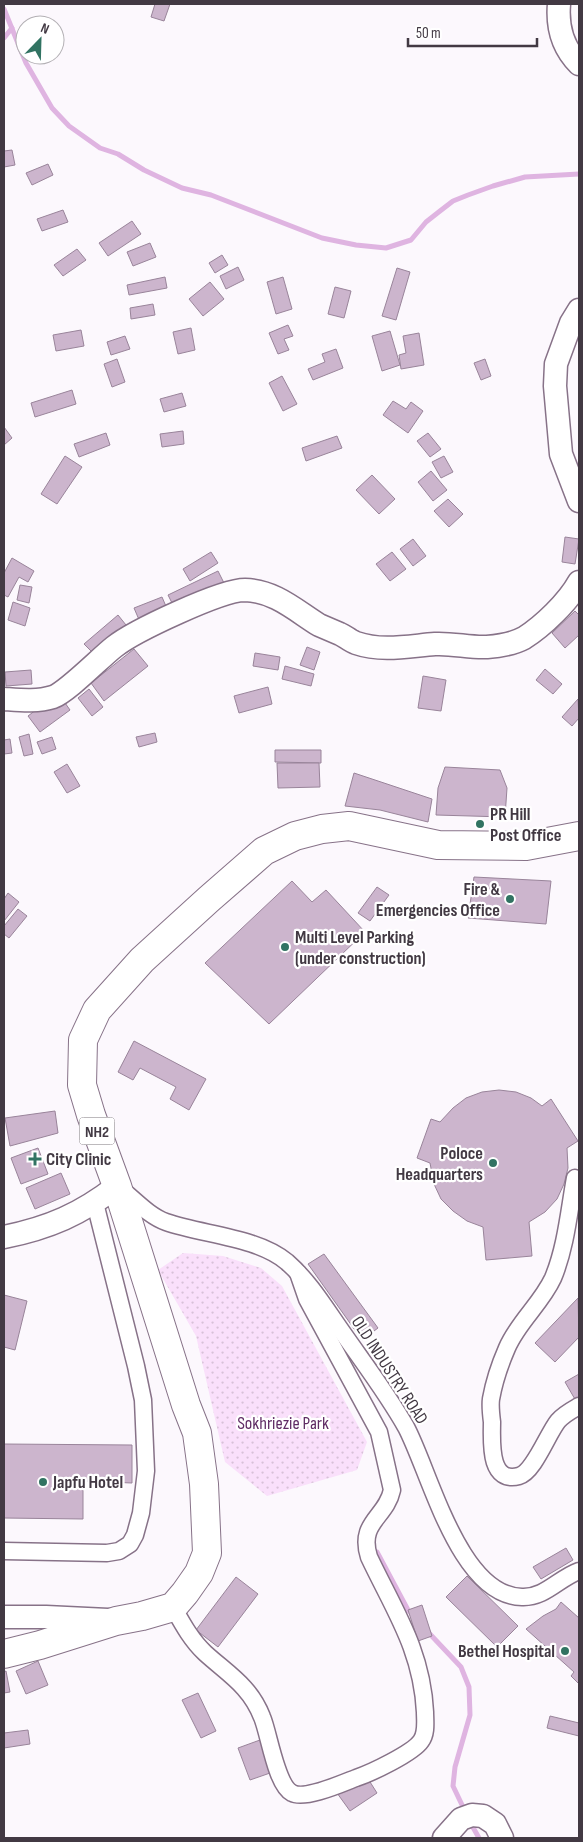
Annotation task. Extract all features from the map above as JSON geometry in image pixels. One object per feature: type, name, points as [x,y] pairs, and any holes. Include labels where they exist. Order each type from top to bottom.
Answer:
[{"type":"highway","name":"NH2","points":[[172,1607],[185,1593],[198,1573],[207,1553],[204,1484],[197,1433],[186,1405],[117,1186],[82,1085],[83,1040],[97,1010],[142,960],[264,851],[294,836],[322,829],[349,826],[438,845],[526,846],[579,836]]},
{"type":"highway","points":[[4,1654],[40,1645],[116,1621],[172,1607]]},
{"type":"street","points":[[559,4],[558,15],[563,42],[569,54],[579,64]]},
{"type":"street","points":[[579,310],[571,323],[556,364],[555,386],[561,454],[579,501]]},
{"type":"street","points":[[4,699],[35,700],[54,697],[116,645],[200,604],[242,590],[259,591],[279,598],[321,626],[341,634],[355,643],[374,648],[449,644],[487,647],[510,643],[523,638],[549,618],[576,588],[579,582]]},
{"type":"street","points":[[575,1178],[563,1246],[553,1277],[543,1296],[507,1347],[494,1384],[491,1401],[492,1452],[500,1473],[508,1477],[520,1476],[528,1470],[556,1423],[579,1406]]},
{"type":"street","points":[[4,1237],[28,1232],[69,1217],[95,1203],[117,1186]]},
{"type":"street","name":"OLD INDUSTRY ROAD","points":[[117,1186],[145,1209],[164,1221],[265,1248],[286,1262],[298,1273],[317,1296],[406,1428],[453,1536],[482,1577],[499,1591],[522,1597],[542,1593],[579,1571]]},
{"type":"street","points":[[4,1552],[119,1551],[130,1544],[138,1527],[146,1471],[142,1400],[136,1366],[95,1203]]},
{"type":"street","points":[[172,1607],[191,1637],[205,1653],[231,1674],[253,1699],[262,1718],[284,1785],[294,1795],[318,1792],[371,1773],[421,1742],[425,1722],[424,1697],[418,1664],[408,1634],[369,1557],[365,1544],[367,1533],[390,1497],[392,1490],[379,1432],[307,1299],[298,1273]]},
{"type":"street","points":[[4,1617],[116,1621]]},
{"type":"street","points":[[444,1838],[461,1820],[472,1815],[483,1816],[495,1824],[501,1838]]},
{"type":"green space","name":"Sokhriezie Park","points":[[183,1253],[223,1256],[261,1268],[282,1286],[367,1442],[357,1470],[267,1496],[225,1462],[196,1336],[158,1270]]},
{"type":"building","points":[[155,4],[170,4],[164,21],[151,17]]},
{"type":"building","points":[[12,150],[15,165],[4,167],[4,151]]},
{"type":"building","points":[[48,164],[53,175],[32,185],[26,173]]},
{"type":"building","points":[[63,210],[68,222],[42,231],[37,219]]},
{"type":"building","points":[[132,221],[141,234],[108,256],[99,243]]},
{"type":"building","points":[[150,243],[156,257],[133,266],[127,252]]},
{"type":"building","points":[[77,249],[86,260],[63,276],[54,265]]},
{"type":"building","points":[[222,255],[228,265],[215,273],[209,263]]},
{"type":"building","points":[[238,267],[244,280],[226,289],[220,276]]},
{"type":"building","points":[[397,268],[410,272],[396,320],[382,316]]},
{"type":"building","points":[[165,277],[167,288],[129,295],[127,285]]},
{"type":"building","points":[[283,277],[292,309],[276,314],[267,282]]},
{"type":"building","points":[[210,282],[224,299],[203,316],[189,299]]},
{"type":"building","points":[[335,287],[351,291],[344,318],[328,314]]},
{"type":"building","points":[[153,304],[155,315],[131,319],[130,308]]},
{"type":"building","points":[[288,325],[293,336],[284,339],[289,350],[278,354],[269,333]]},
{"type":"building","points":[[191,328],[195,350],[178,354],[173,332]]},
{"type":"building","points":[[81,330],[84,346],[56,351],[53,335]]},
{"type":"building","points":[[390,331],[400,365],[382,371],[372,336]]},
{"type":"building","points":[[419,333],[424,365],[401,369],[399,355],[406,353],[403,336]]},
{"type":"building","points":[[125,336],[130,349],[111,355],[107,342]]},
{"type":"building","points":[[336,349],[343,368],[313,380],[308,369],[325,362],[322,354]]},
{"type":"building","points":[[117,359],[125,382],[112,387],[104,364]]},
{"type":"building","points":[[485,359],[491,376],[481,380],[474,363]]},
{"type":"building","points":[[282,376],[297,404],[283,411],[269,383]]},
{"type":"building","points":[[72,390],[76,404],[35,417],[31,403]]},
{"type":"building","points":[[182,393],[186,406],[164,412],[160,399]]},
{"type":"building","points":[[393,401],[406,409],[411,402],[423,411],[408,433],[383,415]]},
{"type":"building","points":[[4,427],[12,438],[4,445]]},
{"type":"building","points":[[183,431],[184,444],[162,447],[160,434]]},
{"type":"building","points":[[106,433],[110,445],[79,457],[74,444]]},
{"type":"building","points":[[428,433],[441,449],[430,457],[417,441]]},
{"type":"building","points":[[337,436],[342,448],[306,461],[302,448]]},
{"type":"building","points":[[65,456],[82,467],[57,504],[41,494]]},
{"type":"building","points":[[444,456],[453,472],[441,478],[432,462]]},
{"type":"building","points":[[431,471],[447,490],[433,501],[418,482]]},
{"type":"building","points":[[372,475],[395,499],[379,514],[356,490]]},
{"type":"building","points":[[448,499],[463,514],[449,527],[434,511]]},
{"type":"building","points":[[565,537],[579,539],[575,564],[562,562]]},
{"type":"building","points":[[413,539],[426,556],[413,566],[400,549]]},
{"type":"building","points":[[211,552],[218,563],[190,581],[183,569]]},
{"type":"building","points":[[392,552],[406,569],[390,581],[376,564]]},
{"type":"building","points":[[12,558],[34,571],[28,582],[19,577],[8,597],[4,595],[4,573]]},
{"type":"building","points":[[218,571],[226,587],[176,611],[168,595]]},
{"type":"building","points":[[20,585],[32,587],[29,603],[17,600]]},
{"type":"building","points":[[162,597],[168,611],[140,622],[134,608]]},
{"type":"building","points":[[13,602],[30,608],[25,626],[8,620]]},
{"type":"building","points":[[575,611],[579,615],[579,635],[565,648],[552,633]]},
{"type":"building","points":[[118,615],[126,625],[93,653],[84,644]]},
{"type":"building","points":[[307,647],[320,652],[314,670],[300,665]]},
{"type":"building","points":[[134,649],[148,666],[104,701],[91,683]]},
{"type":"building","points":[[255,653],[280,657],[278,670],[253,666]]},
{"type":"building","points":[[285,666],[314,674],[311,686],[282,679]]},
{"type":"building","points":[[545,669],[562,684],[553,694],[536,680]]},
{"type":"building","points":[[31,670],[32,684],[6,686],[5,672]]},
{"type":"building","points":[[423,676],[446,680],[441,711],[418,708]]},
{"type":"building","points":[[268,687],[272,704],[239,713],[234,696]]},
{"type":"building","points":[[89,689],[103,707],[92,716],[78,698]]},
{"type":"building","points":[[578,699],[579,718],[572,726],[562,717]]},
{"type":"building","points":[[63,700],[70,710],[40,732],[28,716],[41,706]]},
{"type":"building","points":[[155,733],[157,742],[139,747],[136,737]]},
{"type":"building","points":[[29,734],[33,754],[24,756],[19,737]]},
{"type":"building","points":[[52,737],[56,749],[42,754],[37,742]]},
{"type":"building","points":[[10,739],[12,753],[4,754],[4,740]]},
{"type":"building","points":[[275,750],[321,750],[321,763],[275,762]]},
{"type":"building","points":[[277,763],[319,763],[320,787],[278,788]]},
{"type":"building","points":[[67,764],[80,786],[67,793],[54,772]]},
{"type":"building","points":[[445,767],[500,770],[507,788],[505,817],[436,815],[438,788]]},
{"type":"building","points":[[354,773],[432,799],[428,822],[380,810],[345,806]]},
{"type":"building","name":"Fire & Emergencies Office","points":[[474,877],[551,881],[546,924],[468,918]]},
{"type":"building","name":"Multi Level Parking (under construction)","points":[[292,881],[312,902],[326,890],[365,932],[269,1024],[205,963]]},
{"type":"building","points":[[377,887],[389,895],[370,921],[358,913]]},
{"type":"building","points":[[8,893],[19,902],[4,921],[4,899]]},
{"type":"building","points":[[18,909],[27,916],[9,938],[4,934],[4,926]]},
{"type":"building","points":[[134,1041],[206,1079],[189,1110],[170,1099],[176,1087],[140,1068],[133,1080],[118,1072]]},
{"type":"building","points":[[499,1090],[516,1092],[531,1098],[542,1106],[551,1099],[578,1141],[567,1148],[568,1168],[564,1184],[557,1199],[545,1212],[529,1222],[532,1256],[486,1260],[483,1227],[467,1221],[441,1199],[434,1184],[430,1163],[417,1158],[431,1119],[440,1122],[466,1098],[482,1092]]},
{"type":"building","points":[[55,1111],[58,1133],[10,1146],[5,1118]]},
{"type":"building","points":[[38,1148],[48,1174],[21,1184],[11,1158]]},
{"type":"building","points":[[61,1173],[70,1194],[35,1209],[26,1188]]},
{"type":"building","points":[[324,1254],[378,1328],[362,1340],[308,1264]]},
{"type":"building","points":[[4,1295],[27,1301],[15,1350],[4,1347]]},
{"type":"building","points":[[578,1298],[579,1337],[555,1362],[535,1343]]},
{"type":"building","points":[[579,1374],[579,1400],[576,1401],[565,1382]]},
{"type":"building","name":"Japfu Hotel","points":[[4,1444],[132,1445],[132,1483],[83,1481],[83,1519],[4,1518]]},
{"type":"building","points":[[566,1548],[573,1560],[541,1579],[533,1567]]},
{"type":"building","points":[[467,1576],[518,1626],[497,1647],[446,1597]]},
{"type":"building","points":[[236,1577],[258,1594],[218,1647],[196,1630]]},
{"type":"building","name":"Bethel Hospital","points":[[561,1602],[579,1618],[579,1684],[571,1676],[574,1672],[526,1629],[556,1609]]},
{"type":"building","points":[[422,1605],[432,1636],[418,1641],[408,1610]]},
{"type":"building","points":[[38,1661],[48,1685],[26,1694],[16,1671]]},
{"type":"building","points":[[6,1671],[10,1692],[4,1693],[4,1672]]},
{"type":"building","points":[[198,1693],[216,1731],[201,1738],[182,1700]]},
{"type":"building","points":[[550,1716],[579,1723],[579,1736],[547,1728]]},
{"type":"building","points":[[28,1730],[30,1744],[4,1748],[4,1733]]},
{"type":"building","points":[[260,1740],[273,1772],[250,1780],[238,1748]]},
{"type":"building","points":[[365,1774],[377,1793],[350,1811],[337,1793]]},
{"type":"waterway","points":[[4,9],[26,63],[52,108],[69,126],[100,148],[118,154],[144,170],[182,188],[211,195],[322,238],[356,245],[386,248],[411,240],[426,222],[453,201],[468,195],[525,177],[579,174]]},
{"type":"waterway","points":[[4,38],[12,28]]},
{"type":"waterway","points":[[377,1552],[408,1610],[413,1615]]},
{"type":"waterway","points":[[428,1632],[461,1667],[469,1687],[470,1715],[455,1767],[453,1786],[463,1807]]},
{"type":"waterway","points":[[470,1822],[479,1838]]},
{"type":"place","name":"PR Hill Post Office","points":[[480,824]]},
{"type":"place","name":"Fire & Emergencies Office","points":[[510,899]]},
{"type":"place","name":"Multi Level Parking (under construction)","points":[[285,947]]},
{"type":"place","name":"City Clinic","points":[[35,1159]]},
{"type":"place","name":"Poloce Headquarters","points":[[493,1163]]},
{"type":"place","name":"Japfu Hotel","points":[[43,1482]]},
{"type":"place","name":"Bethel Hospital","points":[[565,1651]]}]
